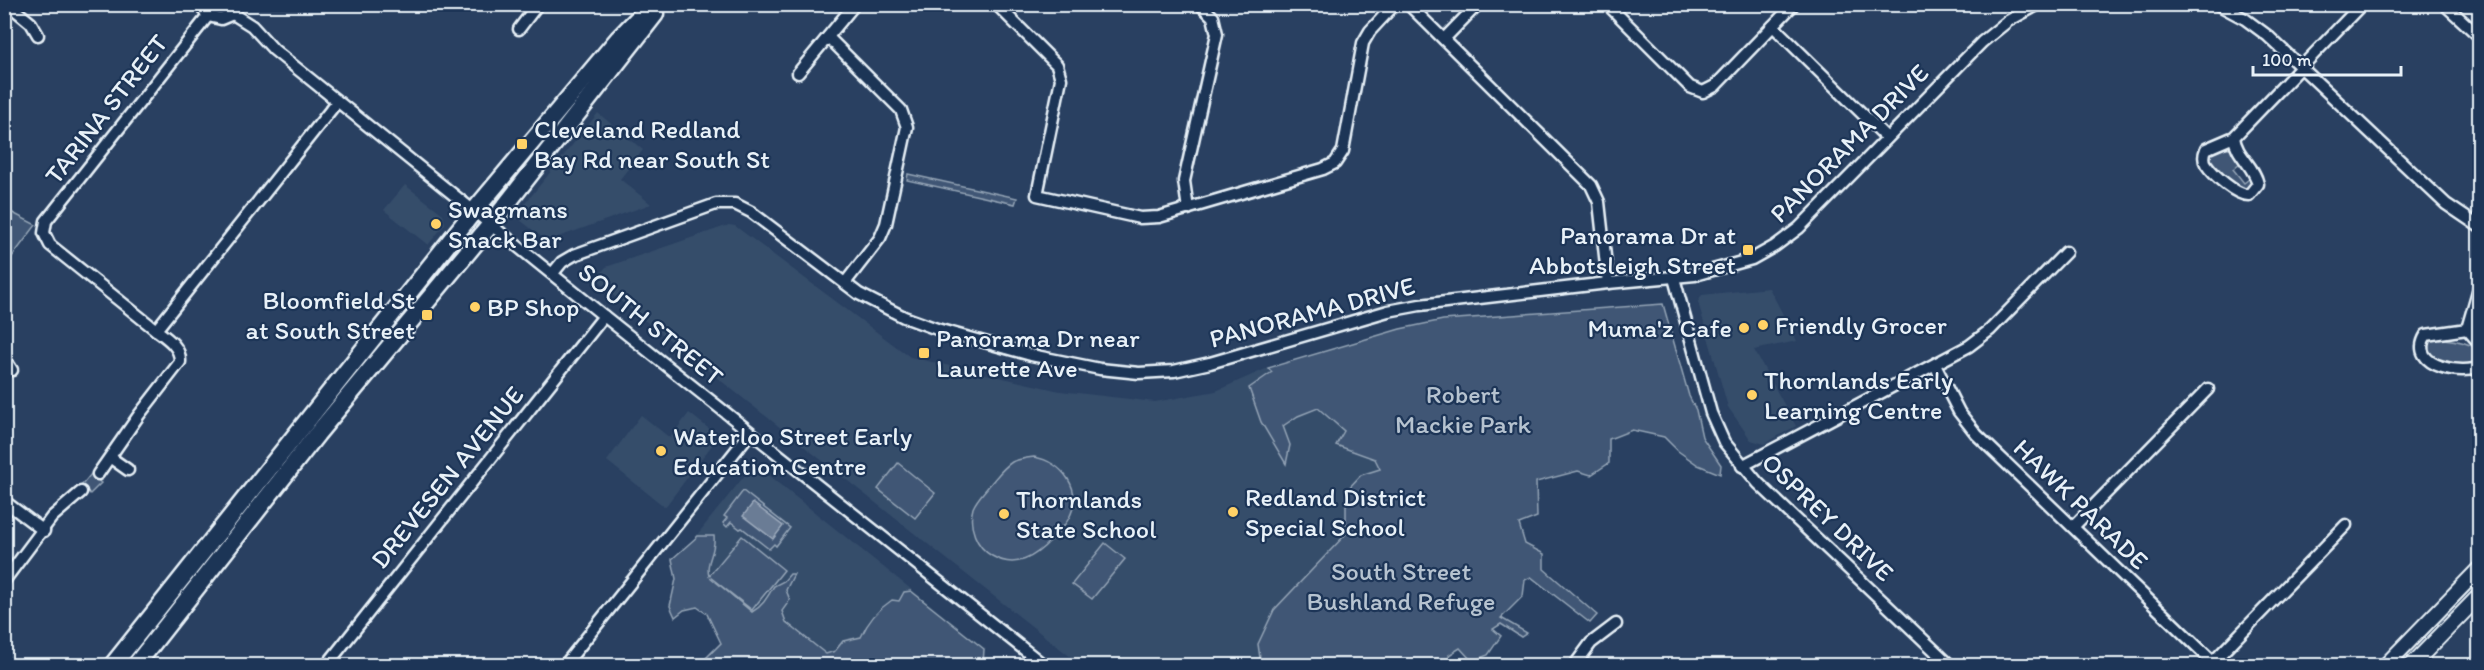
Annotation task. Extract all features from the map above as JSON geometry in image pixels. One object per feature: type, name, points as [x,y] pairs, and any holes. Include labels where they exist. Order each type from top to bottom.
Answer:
[{"type":"highway","points":[[112,666],[474,211],[619,38],[652,4]]},
{"type":"highway","points":[[135,666],[317,434],[491,224],[663,4]]},
{"type":"main road","points":[[2385,666],[2480,568]]},
{"type":"main road","points":[[2411,666],[2480,595]]},
{"type":"street","points":[[8,4],[31,23],[38,35]]},
{"type":"street","points":[[201,4],[208,16]]},
{"type":"street","points":[[519,29],[538,4]]},
{"type":"street","points":[[798,73],[855,4]]},
{"type":"street","points":[[996,4],[1057,65],[1062,79],[1038,195],[1140,218],[1159,217],[1188,209],[1323,169],[1335,163],[1342,152],[1363,43],[1370,31],[1395,4]]},
{"type":"street","points":[[1188,209],[1184,181],[1217,34],[1213,17],[1200,4]]},
{"type":"street","points":[[1408,4],[1596,193],[1608,282]]},
{"type":"street","points":[[1444,39],[1478,4]]},
{"type":"street","points":[[1607,4],[1690,87],[1703,92],[1714,86],[1794,4]]},
{"type":"street","name":"PANORAMA DRIVE","points":[[553,273],[562,262],[574,255],[724,203],[735,204],[751,212],[874,302],[937,329],[1031,355],[1100,369],[1139,373],[1174,371],[1210,363],[1389,311],[1420,305],[1608,282],[1674,278],[1725,268],[1752,259],[1775,246],[1799,228],[1982,42],[2008,21],[2039,4]]},
{"type":"street","points":[[2217,4],[2245,19],[2268,36],[2446,204],[2480,227]]},
{"type":"street","points":[[2234,137],[2235,148],[2256,175],[2258,184],[2249,195],[2236,193],[2206,164],[2204,156],[2206,149],[2234,137],[2362,4]]},
{"type":"street","points":[[2444,4],[2480,37]]},
{"type":"street","name":"SOUTH STREET","points":[[208,16],[221,19],[236,9],[274,50],[337,102],[1044,666]]},
{"type":"street","name":"TARINA STREET","points":[[156,330],[50,245],[44,233],[46,221],[208,16]]},
{"type":"street","points":[[1773,26],[1887,138]]},
{"type":"street","points":[[828,37],[901,110],[907,127],[886,224],[880,238],[845,283]]},
{"type":"street","points":[[98,474],[180,362],[181,355],[174,344],[156,330],[337,102]]},
{"type":"street","points":[[1742,466],[1969,346],[1990,330],[2066,252]]},
{"type":"street","name":"OSPREY DRIVE","points":[[1674,278],[1711,413],[1724,442],[1742,466],[1951,666]]},
{"type":"street","points":[[2467,329],[2480,284]]},
{"type":"street","name":"DREVESEN AVENUE","points":[[326,666],[604,316]]},
{"type":"street","points":[[2467,329],[2480,344]]},
{"type":"street","points":[[2467,329],[2426,335],[2420,344],[2421,351],[2427,360],[2434,364],[2467,372],[2480,366]]},
{"type":"street","points":[[4,358],[12,370]]},
{"type":"street","name":"HAWK PARADE","points":[[1935,364],[1959,412],[1977,435],[2211,664]]},
{"type":"street","points":[[2073,527],[2208,389]]},
{"type":"street","points":[[564,666],[750,433]]},
{"type":"street","points":[[111,458],[128,470]]},
{"type":"street","points":[[4,581],[44,531],[52,517],[81,492]]},
{"type":"street","points":[[4,501],[44,531]]},
{"type":"street","points":[[2211,664],[2346,525]]},
{"type":"street","points":[[1574,666],[1591,643],[1616,624]]},
{"type":"shaded area","points":[[598,113],[643,150],[620,179],[651,204],[547,241],[515,216]]},
{"type":"shaded area","points":[[405,185],[443,214],[445,224],[428,245],[384,210]]},
{"type":"shaded area","points":[[729,225],[735,226],[910,357],[1060,391],[1155,402],[1216,391],[1268,368],[1388,464],[1346,534],[1258,644],[1261,665],[1081,665],[610,293],[600,281],[600,274],[606,267]]},
{"type":"shaded area","points":[[1769,288],[1797,341],[1754,350],[1796,426],[1764,444],[1751,440],[1728,407],[1698,302],[1702,295]]},
{"type":"shaded area","name":"Waterloo Street Early Education Centre","points":[[689,413],[713,432],[715,441],[665,507],[607,461],[641,415],[670,438]]},
{"type":"shaded area","points":[[754,464],[986,649],[975,663],[798,665],[672,566]]},
{"type":"shaded area","points":[[753,503],[783,526],[773,539],[743,516]]},
{"type":"green space","points":[[2230,148],[2241,162],[2233,169],[2244,183],[2253,176],[2250,187],[2245,191],[2237,188],[2210,159],[2212,152]]},
{"type":"green space","points":[[908,174],[1017,198],[1015,204],[907,180]]},
{"type":"green space","points":[[5,209],[36,225],[5,266]]},
{"type":"green space","points":[[1663,304],[1689,396],[1696,410],[1702,437],[1721,465],[1720,474],[1698,465],[1678,451],[1664,437],[1632,430],[1609,439],[1609,463],[1591,475],[1578,471],[1536,482],[1537,517],[1519,524],[1525,544],[1544,554],[1544,569],[1597,615],[1590,623],[1531,577],[1525,580],[1523,596],[1501,618],[1527,633],[1521,637],[1501,624],[1493,629],[1501,636],[1488,655],[1472,661],[1460,648],[1449,655],[1450,665],[1261,665],[1258,644],[1274,610],[1346,534],[1346,491],[1361,475],[1380,469],[1375,459],[1336,445],[1344,431],[1318,408],[1298,416],[1283,426],[1290,445],[1286,464],[1261,422],[1249,388],[1272,372],[1268,368],[1400,329],[1443,320]]},
{"type":"green space","points":[[2432,337],[2457,341],[2474,347],[2479,351],[2478,361],[2461,364],[2429,356],[2426,343]]},
{"type":"green space","points":[[1034,457],[1053,465],[1068,479],[1074,497],[1073,507],[1066,524],[1039,551],[1017,562],[1001,560],[986,552],[978,542],[973,529],[973,508],[1006,466],[1017,460]]},
{"type":"green space","points":[[898,463],[935,493],[915,518],[878,489]]},
{"type":"green space","points":[[91,474],[101,483],[90,494],[82,485]]},
{"type":"green space","points":[[743,491],[790,528],[776,546],[774,544],[769,549],[742,528],[740,529],[731,522],[727,527],[723,523],[727,518],[724,516]]},
{"type":"green space","points":[[698,536],[714,536],[714,547],[708,566],[709,576],[742,536],[784,570],[752,610],[710,577],[752,612],[762,604],[774,586],[784,581],[790,574],[794,574],[786,590],[790,600],[782,611],[786,622],[826,654],[835,651],[843,641],[861,637],[877,612],[892,600],[899,601],[904,592],[911,591],[984,649],[983,665],[699,665],[721,643],[707,614],[697,607],[684,610],[675,617],[670,606],[676,579],[672,559]]},
{"type":"green space","points":[[1105,543],[1125,559],[1092,599],[1072,584]]},
{"type":"place","name":"Cleveland Redland Bay Rd near South St","points":[[522,144]]},
{"type":"place","name":"Swagmans Snack Bar","points":[[436,224]]},
{"type":"place","name":"Panorama Dr at Abbotsleigh Street","points":[[1748,250]]},
{"type":"place","name":"BP Shop","points":[[475,307]]},
{"type":"place","name":"Bloomfield St at South Street","points":[[427,315]]},
{"type":"place","name":"Friendly Grocer","points":[[1763,325]]},
{"type":"place","name":"Muma'z Cafe","points":[[1744,328]]},
{"type":"place","name":"Panorama Dr near Laurette Ave","points":[[924,353]]},
{"type":"place","name":"Thornlands Early Learning Centre","points":[[1752,395]]},
{"type":"place","name":"Waterloo Street Early Education Centre","points":[[661,451]]},
{"type":"place","name":"Redland District Special School","points":[[1233,512]]},
{"type":"place","name":"Thornlands State School","points":[[1004,514]]},
{"type":"park label","name":"Robert Mackie Park","points":[[1463,409]]},
{"type":"park label","name":"South Street Bushland Refuge","points":[[1401,586]]}]
